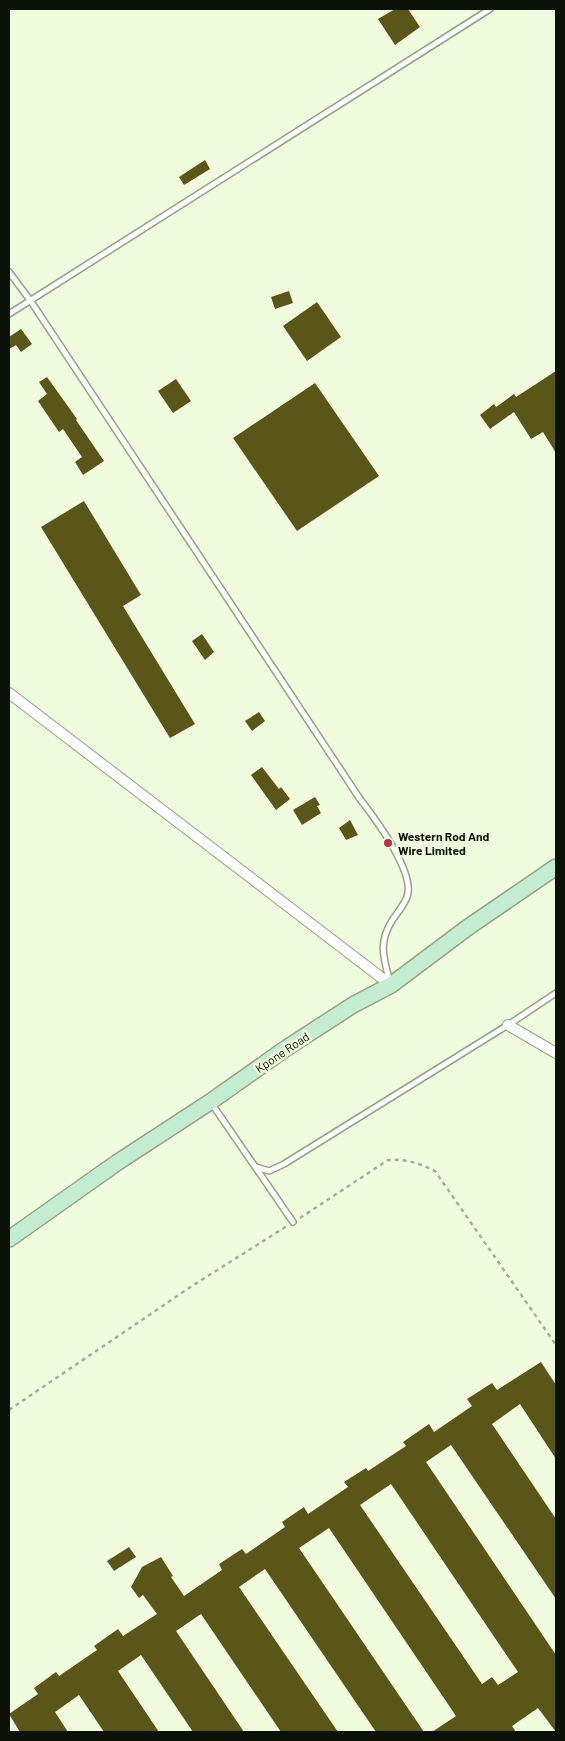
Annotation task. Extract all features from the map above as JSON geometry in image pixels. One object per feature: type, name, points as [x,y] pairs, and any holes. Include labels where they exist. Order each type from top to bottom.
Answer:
[{"type":"main road","name":"Kpone Road","points":[[9,1239],[118,1162],[210,1102],[318,1027],[391,984],[467,928],[556,867]]},
{"type":"street","points":[[9,693],[391,984]]},
{"type":"street","points":[[508,1025],[556,1053]]},
{"type":"lane","points":[[9,314],[490,9]]},
{"type":"lane","points":[[9,272],[30,300],[354,791],[375,819],[404,869],[408,882],[407,897],[387,928],[384,938],[385,963],[391,984]]},
{"type":"lane","points":[[256,1167],[269,1171],[284,1164],[508,1025],[556,993]]},
{"type":"lane","points":[[210,1102],[293,1222]]},
{"type":"path","points":[[9,1410],[192,1286],[388,1160],[404,1159],[435,1171],[556,1345]]},
{"type":"building","points":[[395,9],[408,9],[420,27],[395,45],[378,19]]},
{"type":"building","points":[[205,160],[210,169],[184,185],[179,177]]},
{"type":"building","points":[[289,291],[293,303],[275,309],[271,297]]},
{"type":"building","points":[[317,302],[341,337],[307,361],[283,326]]},
{"type":"building","points":[[21,329],[32,344],[21,352],[16,345],[9,349],[9,337]]},
{"type":"building","points":[[556,371],[556,453],[543,432],[531,439],[514,412],[490,429],[480,415],[494,404],[496,407],[514,394],[516,397]]},
{"type":"building","points":[[47,377],[104,461],[83,475],[75,462],[82,457],[63,429],[59,432],[38,401],[47,394],[39,382]]},
{"type":"building","points":[[176,379],[191,401],[173,413],[158,391]]},
{"type":"building","points":[[315,383],[379,476],[297,531],[233,438]]},
{"type":"building","points":[[84,501],[141,595],[123,606],[195,724],[170,738],[41,527]]},
{"type":"building","points":[[202,634],[214,652],[205,660],[192,641]]},
{"type":"building","points":[[259,712],[265,721],[252,731],[245,721]]},
{"type":"building","points":[[262,767],[279,789],[281,787],[290,799],[276,810],[251,775]]},
{"type":"building","points":[[315,797],[320,805],[317,806],[321,813],[302,825],[293,810]]},
{"type":"building","points":[[350,820],[358,835],[346,840],[339,828]]},
{"type":"building","points":[[541,1362],[556,1385],[556,1459],[520,1404],[492,1424],[556,1519],[556,1599],[451,1445],[426,1462],[556,1655],[556,1732],[538,1708],[512,1726],[516,1732],[432,1732],[456,1716],[329,1528],[299,1548],[424,1732],[376,1732],[265,1569],[239,1587],[338,1732],[281,1732],[201,1614],[176,1631],[244,1732],[193,1732],[141,1655],[118,1671],[159,1732],[104,1732],[79,1695],[55,1712],[68,1732],[20,1732],[9,1714],[38,1694],[34,1688],[56,1672],[59,1676],[97,1650],[94,1646],[118,1629],[123,1636],[157,1614],[143,1595],[139,1598],[131,1587],[142,1567],[161,1557],[173,1576],[171,1577],[184,1596],[222,1570],[219,1564],[242,1549],[246,1554],[285,1527],[282,1522],[304,1507],[308,1514],[348,1487],[344,1482],[366,1468],[368,1471],[406,1446],[403,1442],[429,1424],[434,1432],[472,1406],[467,1399],[492,1383],[497,1390]],"holes":[[[391,1484],[518,1672],[498,1685],[492,1677],[482,1684],[360,1505]]]},
{"type":"building","points":[[129,1547],[136,1557],[114,1571],[107,1561]]},
{"type":"place","name":"Western Rod And Wire Limited","points":[[388,843]]}]
